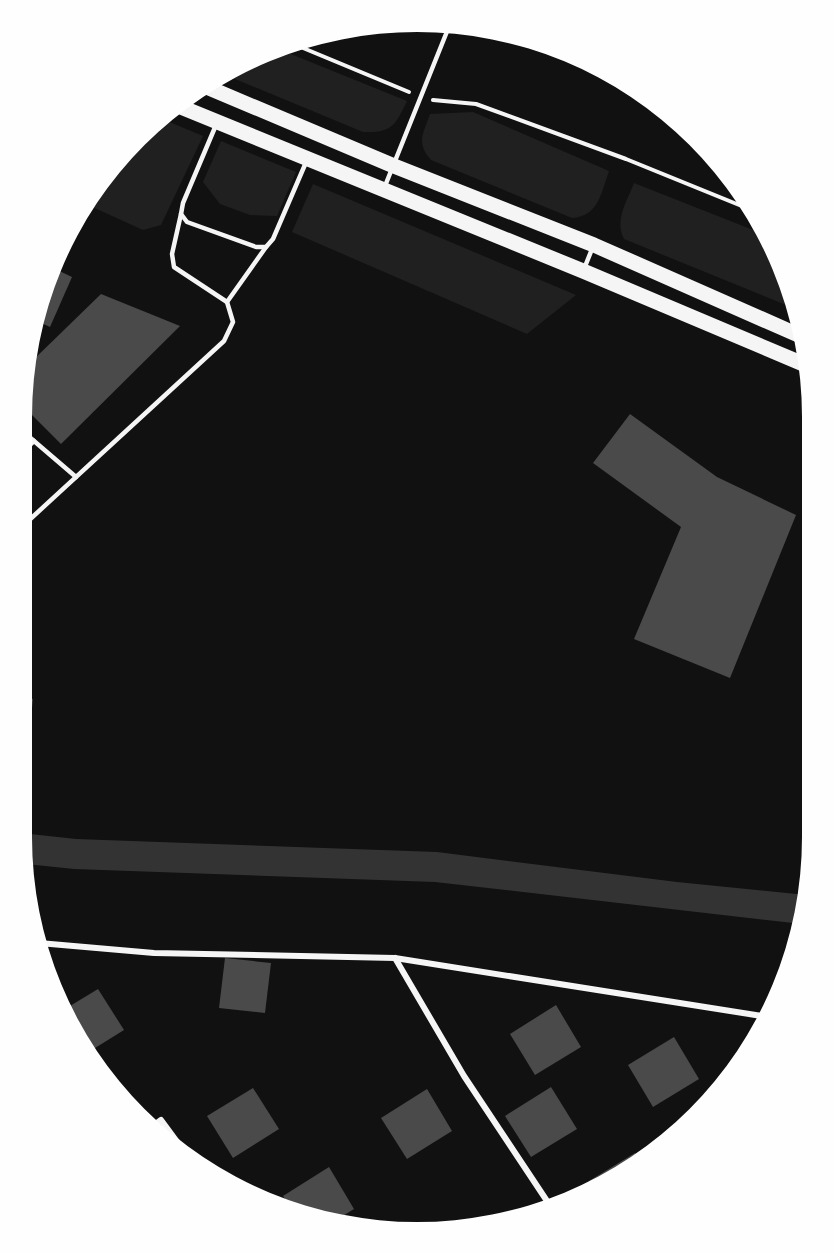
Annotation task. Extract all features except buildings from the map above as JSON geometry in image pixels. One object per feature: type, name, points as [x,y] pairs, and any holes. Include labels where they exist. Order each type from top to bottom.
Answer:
[{"type":"main road","points":[[213,90],[394,166],[594,245],[793,333]]},
{"type":"main road","points":[[185,109],[583,271],[798,362]]},
{"type":"street","points":[[48,945],[154,953],[396,958],[758,1015]]},
{"type":"street","points":[[396,958],[464,1076],[546,1199]]},
{"type":"street","points":[[158,1122],[161,1120],[169,1131]]},
{"type":"lane","points":[[384,190],[447,33]]},
{"type":"lane","points":[[32,517],[224,341],[233,322],[227,302],[174,267],[172,254],[183,203],[217,122]]},
{"type":"lane","points":[[227,302],[273,239],[307,160]]},
{"type":"lane","points":[[181,214],[187,222],[256,247],[266,247]]},
{"type":"lane","points":[[583,271],[594,245]]},
{"type":"lane","points":[[34,441],[76,477]]},
{"type":"path","points":[[303,49],[412,94]]},
{"type":"path","points":[[430,100],[476,104],[626,159],[739,205]]},
{"type":"shaded area","points":[[289,53],[407,101],[399,117],[387,129],[363,132],[233,78]]},
{"type":"shaded area","points":[[473,112],[609,171],[598,202],[588,213],[572,218],[431,160],[422,143],[430,114]]},
{"type":"shaded area","points":[[169,122],[203,136],[161,225],[143,230],[93,207],[127,163]]},
{"type":"shaded area","points":[[221,141],[296,172],[277,216],[250,215],[220,204],[203,182]]},
{"type":"shaded area","points":[[634,183],[755,230],[773,269],[785,305],[624,239],[620,225],[625,204]]},
{"type":"shaded area","points":[[313,184],[576,295],[527,334],[292,232]]},
{"type":"shaded area","points":[[32,834],[76,839],[437,852],[677,882],[798,894],[792,923],[435,882],[74,869],[32,865]]}]
